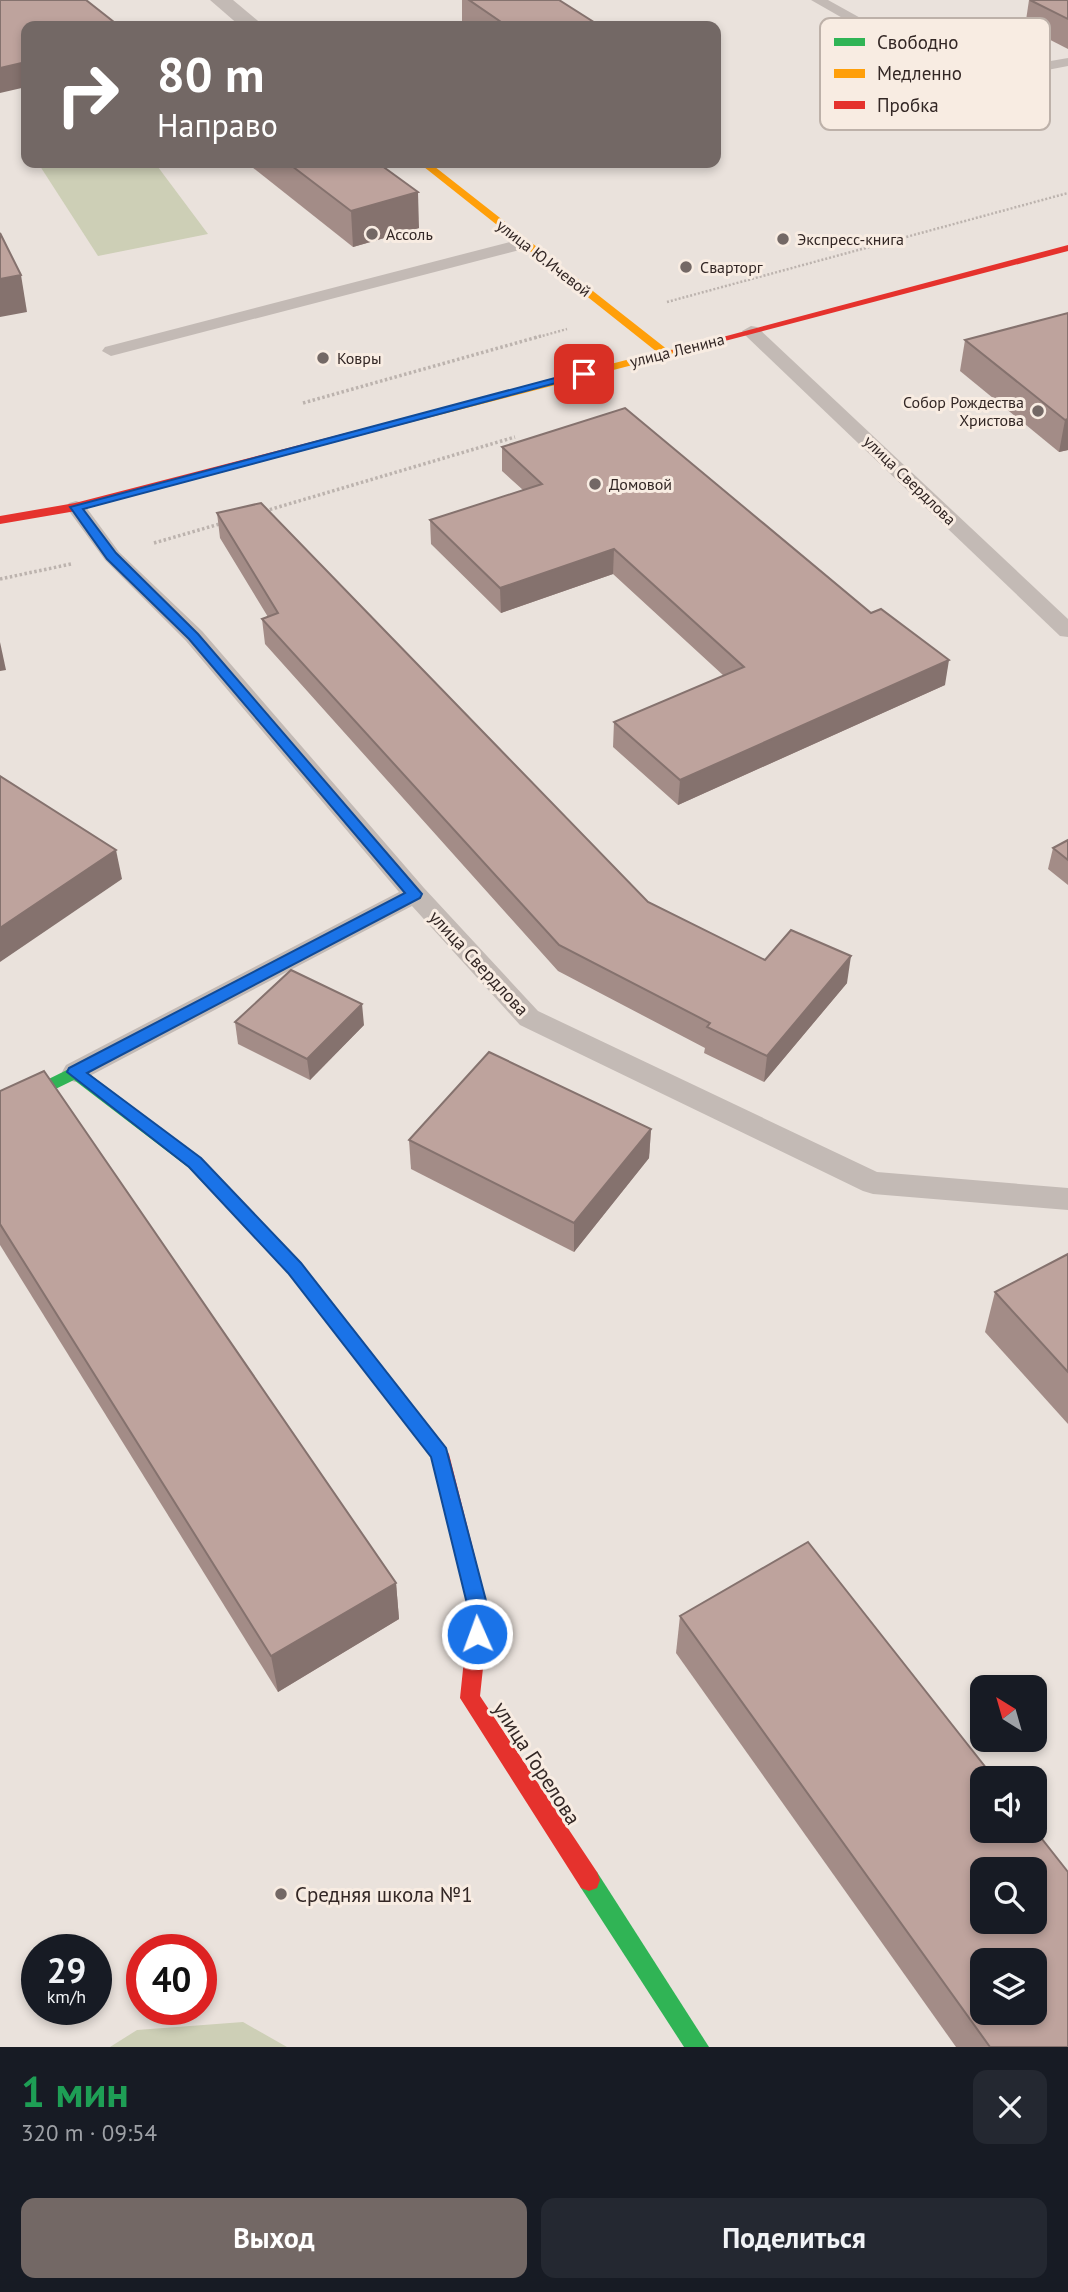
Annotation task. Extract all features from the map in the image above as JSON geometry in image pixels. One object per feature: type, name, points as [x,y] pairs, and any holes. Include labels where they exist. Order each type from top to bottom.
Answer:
[{"type":"street","points":[[220,0],[247,21]]},
{"type":"street","name":"улица Ю.Ичевой","points":[[430,168],[665,352]]},
{"type":"street","name":"улица Ленина","points":[[0,520],[76,507],[1068,248]]},
{"type":"street","points":[[0,1111],[75,1072]]},
{"type":"street","name":"улица Горелова","points":[[75,1072],[195,1163],[295,1268],[440,1454],[479,1612],[470,1698],[697,2047]]},
{"type":"lane","points":[[818,0],[850,18]]},
{"type":"lane","points":[[1050,65],[1068,62]]},
{"type":"lane","points":[[111,351],[525,243]]},
{"type":"lane","name":"улица Свердлова","points":[[751,331],[1068,631]]},
{"type":"lane","name":"улица Свердлова","points":[[76,507],[111,556],[194,636],[415,894],[528,1018],[873,1184],[1068,1199]]},
{"type":"lane","points":[[75,1072],[415,894]]},
{"type":"path","points":[[296,405],[1068,193]]},
{"type":"path","points":[[259,513],[527,433]]},
{"type":"path","points":[[0,579],[111,556],[232,520]]},
{"type":"green space","points":[[41,168],[159,168],[208,234],[98,256]]},
{"type":"green space","points":[[243,2022],[287,2047],[110,2047],[137,2030]]},
{"type":"building","points":[[0,0],[86,0],[113,21],[21,21],[21,63],[0,68]]},
{"type":"building","points":[[469,0],[559,0],[592,21],[500,21]]},
{"type":"building","points":[[1030,0],[1068,0],[1068,19]]},
{"type":"building","points":[[295,168],[385,168],[418,192],[351,211]]},
{"type":"building","points":[[0,233],[21,275],[0,279]]},
{"type":"building","points":[[1068,313],[1068,419],[1065,420],[965,340]]},
{"type":"building","points":[[625,408],[871,613],[881,609],[949,660],[680,780],[614,722],[744,667],[614,549],[500,588],[430,520],[542,484],[502,447]]},
{"type":"building","points":[[261,503],[648,902],[765,960],[791,930],[851,956],[767,1056],[707,1027],[710,1023],[559,945],[262,619],[278,613],[217,513]]},
{"type":"building","points":[[0,776],[116,850],[0,928]]},
{"type":"building","points":[[1068,840],[1068,860],[1053,848]]},
{"type":"building","points":[[291,970],[362,1004],[307,1059],[235,1022]]},
{"type":"building","points":[[489,1052],[651,1129],[574,1223],[409,1140]]},
{"type":"building","points":[[44,1071],[396,1583],[271,1656],[0,1224],[0,1091]]},
{"type":"building","points":[[1068,1254],[1068,1372],[995,1292]]},
{"type":"building","points":[[808,1542],[970,1748],[970,1752],[974,1752],[985,1766],[970,1766],[970,1843],[1045,1843],[1068,1872],[1068,2047],[990,2047],[974,2025],[1047,2025],[1047,1948],[970,1948],[970,2019],[680,1616]]},
{"type":"traffic: fast","points":[[0,1110],[75,1072],[195,1163],[295,1268],[362,1355]]},
{"type":"traffic: fast","points":[[589,1880],[697,2047]]},
{"type":"traffic: slow","points":[[430,168],[665,353]]},
{"type":"traffic: slow","points":[[377,428],[675,351]]},
{"type":"traffic: jam","points":[[675,351],[1068,248]]},
{"type":"traffic: jam","points":[[0,520],[76,507],[377,428]]},
{"type":"traffic: jam","points":[[362,1355],[440,1454],[479,1612],[470,1698],[589,1880]]},
{"type":"place","name":"Ассоль","points":[[372,234]]},
{"type":"place","name":"Экспресс-книга","points":[[783,239]]},
{"type":"place","name":"Сварторг","points":[[686,267]]},
{"type":"place","name":"Ковры","points":[[323,358]]},
{"type":"place","name":"Собор Рождества Христова","points":[[1038,411]]},
{"type":"place","name":"Домовой","points":[[595,484]]},
{"type":"place","name":"Средняя школа №1","points":[[281,1894]]},
{"type":"route","points":[[477,1634],[479,1612],[440,1454],[295,1268],[195,1163],[75,1072],[415,894],[194,636],[111,556],[76,507],[584,374]]}]
